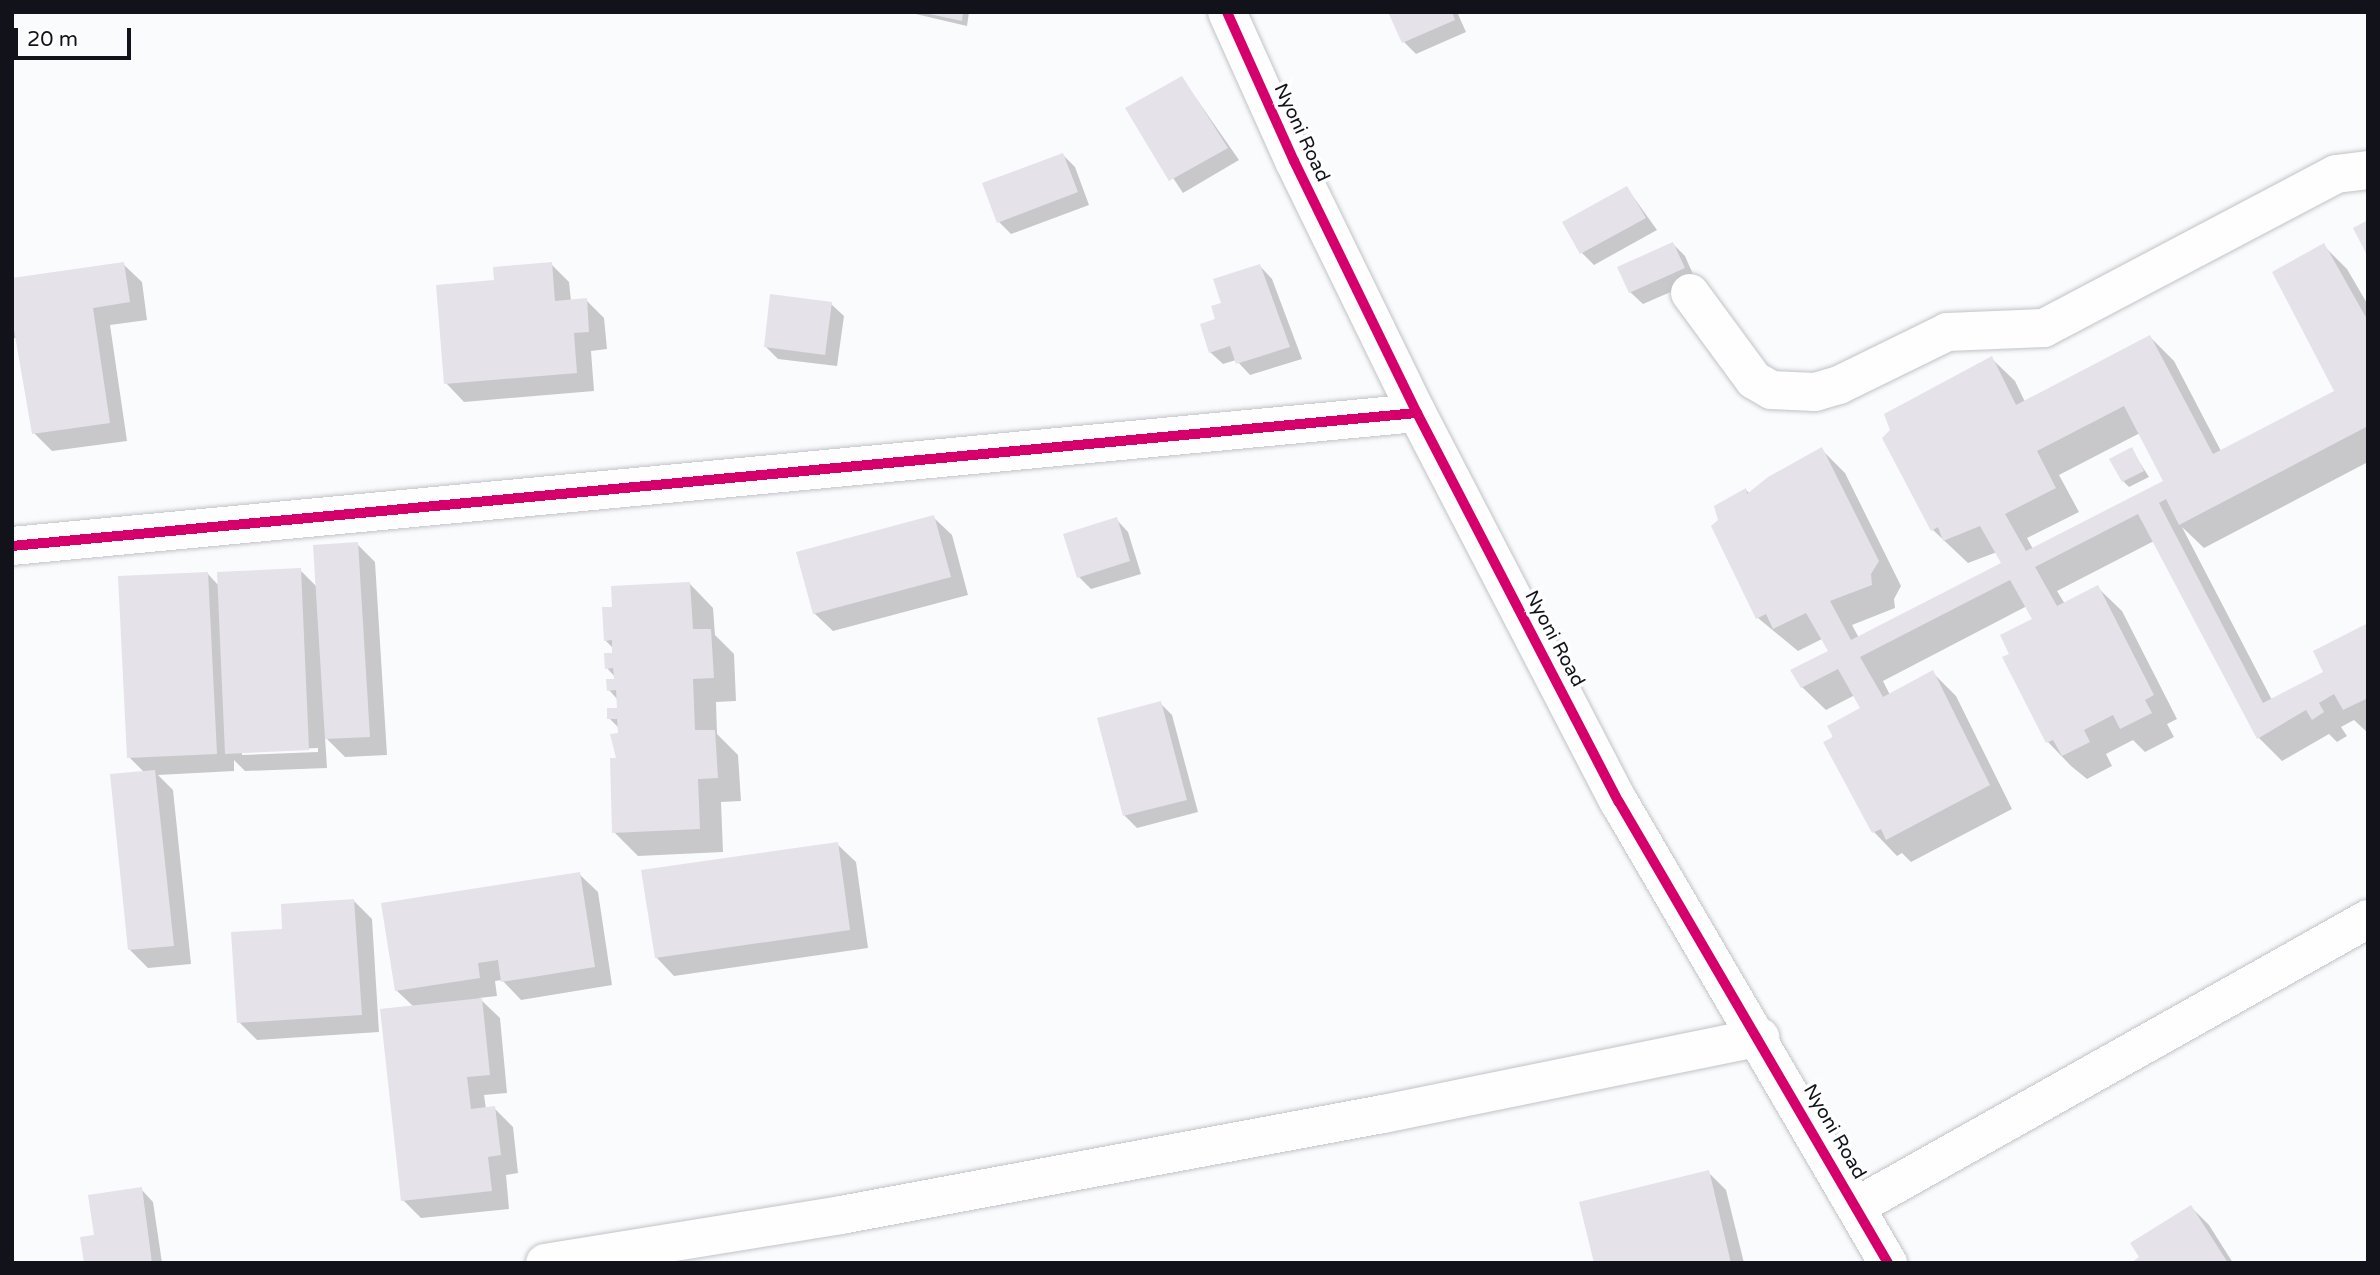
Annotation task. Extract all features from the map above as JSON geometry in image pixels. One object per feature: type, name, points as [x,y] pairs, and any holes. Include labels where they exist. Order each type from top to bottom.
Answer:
[{"type":"street","name":"Nyoni Road","points":[[1227,12],[1294,161],[1417,413],[1619,802],[1760,1037],[1888,1263]]},
{"type":"street","points":[[1690,293],[1754,380],[1771,390],[1815,392],[1947,332],[2044,328],[2336,174],[2368,170]]},
{"type":"street","points":[[12,546],[1417,413]]},
{"type":"street","points":[[1857,1206],[2368,919]]},
{"type":"street","points":[[545,1263],[841,1215],[1370,1117],[1760,1037]]},
{"type":"building","points":[[920,12],[963,12],[962,21]]},
{"type":"building","points":[[1388,12],[1452,12],[1455,20],[1402,43]]},
{"type":"building","points":[[1182,76],[1228,148],[1169,181],[1125,108]]},
{"type":"building","points":[[1063,153],[1078,192],[997,223],[982,183]]},
{"type":"building","points":[[1627,186],[1646,218],[1580,254],[1562,222]]},
{"type":"building","points":[[2368,220],[2368,257],[2353,228]]},
{"type":"building","points":[[1673,242],[1685,268],[1629,293],[1617,267]]},
{"type":"building","points":[[2324,243],[2368,321],[2368,426],[2179,525],[2166,499],[2159,503],[2263,703],[2323,672],[2313,651],[2368,623],[2368,698],[2343,710],[2334,694],[2319,703],[2324,712],[2312,720],[2306,710],[2257,739],[2138,514],[2035,567],[2057,606],[2098,585],[2154,695],[2145,700],[2152,713],[2120,729],[2113,715],[2084,730],[2090,742],[2062,756],[2053,740],[2046,743],[2002,657],[2009,654],[2000,635],[2032,619],[2010,580],[1860,657],[1883,697],[1933,670],[1990,785],[1886,840],[1881,829],[1872,833],[1823,742],[1833,737],[1827,726],[1860,708],[1838,669],[1801,688],[1790,670],[1828,651],[1806,613],[1773,629],[1766,614],[1756,619],[1711,526],[1718,520],[1714,506],[1746,488],[1747,494],[1768,477],[1822,447],[1879,561],[1871,574],[1872,585],[1830,601],[1851,640],[2001,563],[1980,526],[1943,541],[1938,527],[1931,531],[1882,438],[1890,430],[1884,414],[1992,356],[2016,405],[2150,335],[2213,454],[2334,391],[2272,272]],"holes":[[[2124,406],[2163,481],[2026,551],[2005,514],[2056,488],[2037,451]]]},
{"type":"building","points":[[124,262],[130,302],[93,308],[110,423],[32,434],[12,318],[12,278]]},
{"type":"building","points":[[552,262],[555,301],[587,298],[589,332],[574,333],[577,373],[444,384],[436,285],[494,280],[493,267]]},
{"type":"building","points":[[1260,264],[1290,347],[1236,364],[1230,346],[1209,353],[1200,324],[1215,319],[1211,306],[1221,303],[1213,279]]},
{"type":"building","points":[[770,294],[832,302],[825,355],[764,347]]},
{"type":"building","points":[[2132,447],[2144,471],[2122,482],[2109,459]]},
{"type":"building","points":[[934,515],[951,577],[813,614],[796,552]]},
{"type":"building","points":[[1117,517],[1130,561],[1077,578],[1063,534]]},
{"type":"building","points":[[358,542],[370,737],[325,739],[313,545]]},
{"type":"building","points":[[301,568],[309,750],[225,754],[217,572]]},
{"type":"building","points":[[208,572],[217,754],[127,758],[118,576]]},
{"type":"building","points":[[690,582],[693,629],[711,629],[714,678],[693,679],[695,730],[715,730],[718,778],[698,779],[700,829],[612,833],[610,758],[616,758],[610,734],[618,733],[617,719],[607,719],[607,708],[617,708],[616,690],[607,691],[606,679],[614,679],[613,668],[605,669],[604,653],[612,653],[612,640],[604,641],[602,607],[612,607],[611,586]]},
{"type":"building","points":[[1161,701],[1187,800],[1123,816],[1097,718]]},
{"type":"building","points":[[155,770],[174,946],[128,950],[110,774]]},
{"type":"building","points":[[838,842],[850,930],[655,958],[641,870]]},
{"type":"building","points":[[580,872],[595,967],[501,982],[498,960],[478,963],[480,978],[395,991],[381,903]]},
{"type":"building","points":[[354,899],[362,1015],[237,1023],[231,932],[282,929],[281,904]]},
{"type":"building","points":[[482,998],[490,1075],[467,1077],[471,1109],[495,1106],[501,1155],[488,1157],[492,1191],[401,1201],[380,1009]]},
{"type":"building","points":[[1709,1170],[1731,1263],[1594,1263],[1579,1202]]},
{"type":"building","points":[[142,1187],[152,1263],[84,1263],[80,1237],[94,1235],[88,1195]]},
{"type":"building","points":[[2191,1205],[2228,1263],[2131,1263],[2139,1257],[2130,1243]]},
{"type":"cycle path","points":[[1227,12],[1294,161],[1417,413],[1619,802],[1888,1263]]},
{"type":"cycle path","points":[[12,546],[1417,413]]}]
